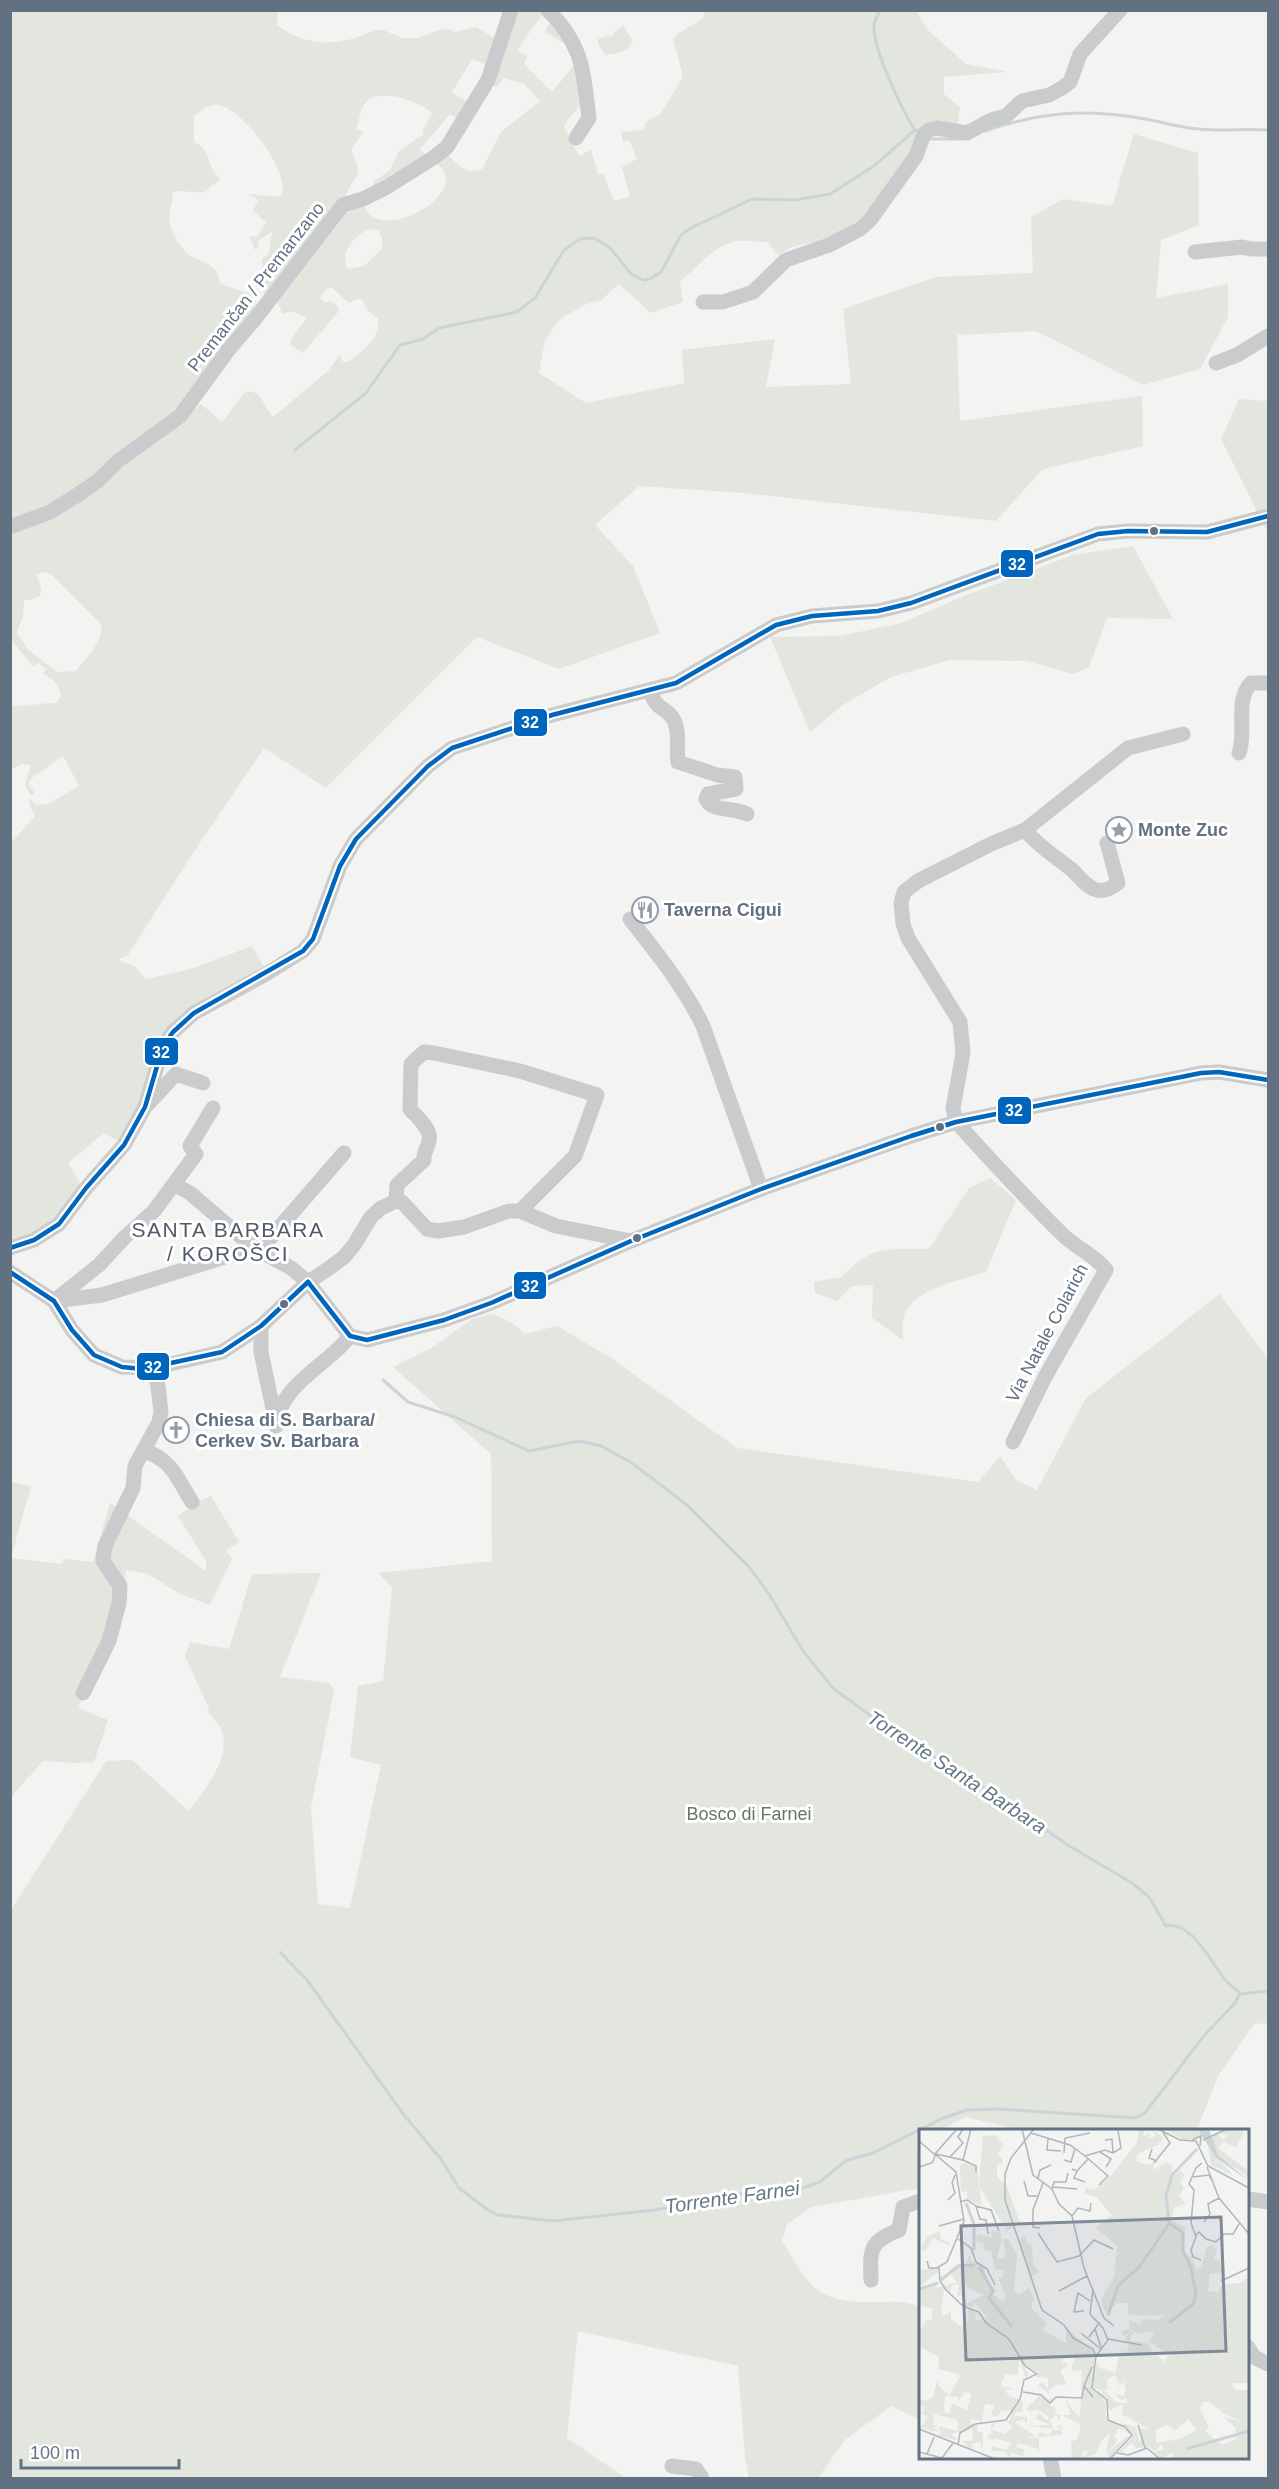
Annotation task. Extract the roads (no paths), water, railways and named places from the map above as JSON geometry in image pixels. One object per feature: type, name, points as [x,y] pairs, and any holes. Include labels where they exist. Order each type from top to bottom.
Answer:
[{"type":"street","name":"Premančan / Premanzano","points":[[10,527],[50,512],[76,496],[99,480],[131,451],[180,416],[229,349],[344,205],[363,199],[387,187],[447,147],[488,80],[511,10]]},
{"type":"street","points":[[548,10],[579,51],[582,63],[589,118],[576,138]]},
{"type":"street","points":[[703,302],[723,302],[753,291],[786,260],[829,245],[860,229],[870,220],[916,156],[924,134],[929,130],[938,128],[967,132],[991,120],[1006,116],[1022,101],[1049,95],[1062,88],[1070,81],[1080,54],[1120,10]]},
{"type":"street","points":[[1195,252],[1242,247],[1269,249]]},
{"type":"street","points":[[1216,363],[1237,355],[1269,336]]},
{"type":"street","points":[[10,1248],[34,1240],[59,1224],[86,1188],[131,1143],[145,1107],[163,1046],[173,1032],[194,1014],[303,951],[313,939],[340,866],[352,845],[381,812],[441,755],[452,748],[510,728],[676,684],[776,626],[796,619],[878,611],[911,603],[1098,534],[1128,531],[1207,532],[1269,516]]},
{"type":"street","points":[[1239,753],[1242,745],[1242,714],[1246,689],[1251,683],[1269,683]]},
{"type":"street","points":[[650,691],[654,702],[672,716],[678,744],[678,762],[717,775],[735,777],[736,789],[708,794],[706,799],[708,804],[713,807],[739,809],[747,814]]},
{"type":"street","points":[[956,1122],[953,1108],[963,1053],[960,1022],[908,938],[903,924],[901,903],[904,892],[918,881],[992,844],[1026,830],[1128,748],[1183,734]]},
{"type":"street","points":[[1026,830],[1042,849],[1071,869],[1091,888],[1100,891],[1111,889],[1118,883],[1107,843]]},
{"type":"street","points":[[630,919],[676,978],[703,1026],[761,1189]]},
{"type":"street","points":[[396,1201],[397,1185],[415,1171],[424,1160],[429,1141],[429,1132],[410,1109],[411,1064],[424,1052],[520,1071],[597,1095],[575,1156],[520,1210]]},
{"type":"street","points":[[174,1185],[190,1193],[256,1250],[291,1268],[308,1282],[350,1336],[367,1340],[444,1320],[491,1303],[631,1241],[761,1189],[838,1160],[956,1122],[1139,1083],[1201,1073],[1219,1072],[1269,1080]]},
{"type":"street","points":[[145,1107],[176,1074],[202,1083]]},
{"type":"street","points":[[54,1301],[99,1264],[154,1211],[196,1154],[190,1146],[213,1107]]},
{"type":"street","name":"Via Natale Colarich","points":[[956,1122],[1065,1238],[1106,1270],[1045,1377],[1012,1442]]},
{"type":"street","points":[[54,1301],[102,1295],[256,1250],[344,1153]]},
{"type":"street","points":[[10,1272],[54,1301],[72,1330],[94,1354],[122,1367],[153,1368],[222,1352],[261,1326],[308,1282],[344,1257],[371,1217],[381,1208],[396,1201],[409,1207],[427,1229],[438,1231],[464,1227],[509,1211],[520,1210],[556,1226],[631,1241]]},
{"type":"street","points":[[261,1326],[264,1374],[276,1426],[279,1412],[294,1388],[350,1336]]},
{"type":"street","points":[[83,1693],[109,1641],[119,1604],[120,1586],[103,1561],[105,1546],[129,1499],[133,1488],[135,1466],[159,1422],[161,1412],[153,1368]]},
{"type":"street","points":[[144,1451],[157,1455],[168,1463],[192,1502]]},
{"type":"street","points":[[1249,2199],[1269,2202]]},
{"type":"street","points":[[871,2280],[872,2248],[879,2239],[899,2230],[903,2207],[919,2202]]},
{"type":"street","points":[[1249,2349],[1254,2357],[1269,2364]]},
{"type":"street","points":[[1050,2459],[1054,2478]]},
{"type":"street","points":[[672,2466],[696,2469],[702,2478]]},
{"type":"waterway","points":[[880,10],[874,26],[875,38],[896,95],[915,130]]},
{"type":"waterway","points":[[985,131],[1045,116],[1083,113],[1124,116],[1192,128],[1268,130]]},
{"type":"waterway","points":[[295,450],[366,393],[400,345],[423,339],[439,328],[517,312],[535,298],[564,250],[580,239],[594,238],[603,243],[610,248],[631,274],[644,280],[650,279],[661,272],[681,235],[691,228],[752,199],[796,200],[830,194],[874,166],[915,130],[920,132]]},
{"type":"waterway","points":[[931,139],[962,139]]},
{"type":"waterway","name":"Torrente Santa Barbara","points":[[383,1380],[408,1402],[455,1417],[529,1451],[579,1441],[601,1446],[632,1463],[687,1505],[749,1567],[769,1594],[803,1651],[833,1688],[914,1748],[927,1753],[1003,1799],[1066,1844],[1132,1883],[1149,1897],[1166,1926],[1175,1926],[1191,1935],[1225,1979],[1240,1993]]},
{"type":"waterway","name":"Torrente Farnei","points":[[280,1952],[307,1980],[404,2115],[441,2159],[459,2188],[498,2215],[553,2221],[655,2210],[731,2195],[803,2188],[820,2182],[845,2161],[873,2153],[919,2130]]},
{"type":"waterway","name":"Torrente Farnei","points":[[921,2129],[967,2110],[999,2109],[1135,2118],[1145,2113],[1203,2037],[1234,2004],[1240,1994],[1268,1991]]},
{"type":"place","name":"Monte Zuc","points":[[1119,830]]},
{"type":"place","name":"Taverna Cigui","points":[[645,910]]},
{"type":"place","name":"Chiesa di S. Barbara/ Cerkev Sv. Barbara","points":[[176,1430]]},
{"type":"district","name":"SANTA BARBARA / KOROŠCI","points":[[228,1241]]},
{"type":"park label","name":"Bosco di Farnei","points":[[749,1814]]}]
